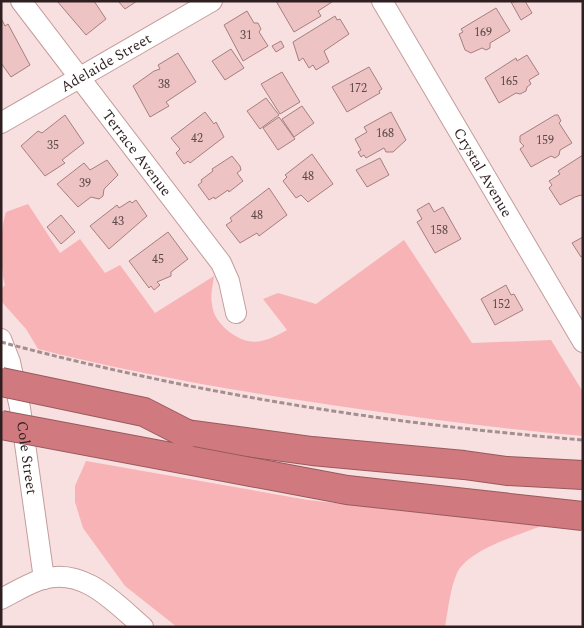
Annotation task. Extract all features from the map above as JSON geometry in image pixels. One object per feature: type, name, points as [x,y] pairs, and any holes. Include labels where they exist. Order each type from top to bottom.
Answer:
[{"type":"highway","points":[[1,382],[144,412],[187,434]]},
{"type":"highway","points":[[1,400],[187,434],[312,451],[507,471],[583,475]]},
{"type":"highway","points":[[1,425],[347,490],[583,516]]},
{"type":"street","name":"Terrace Avenue","points":[[21,1],[221,263],[229,281],[236,313]]},
{"type":"street","name":"Adelaide Street","points":[[1,123],[212,1]]},
{"type":"street","name":"Crystal Avenue","points":[[382,1],[583,342]]},
{"type":"street","name":"Cole Street","points":[[1,339],[10,362],[20,408],[44,579]]},
{"type":"street","points":[[1,599],[44,579],[61,576],[85,581],[143,627]]},
{"type":"path","points":[[1,342],[126,374],[246,397],[424,423],[583,440]]},
{"type":"shaded area","points":[[28,204],[60,253],[80,239],[105,273],[120,265],[155,313],[214,276],[211,297],[215,315],[219,322],[235,336],[257,342],[287,330],[263,299],[278,293],[316,304],[404,240],[472,343],[551,340],[583,392],[583,436],[451,422],[289,398],[163,377],[38,349],[26,329],[1,301],[1,289],[5,285],[1,248],[4,219],[6,212]]},
{"type":"shaded area","points":[[86,461],[308,500],[541,526],[494,544],[463,564],[457,573],[449,600],[445,627],[177,627],[125,586],[83,528],[75,502],[75,486]]},
{"type":"building","points":[[57,1],[94,1],[106,19],[86,35]]},
{"type":"building","points":[[118,1],[137,1],[125,9]]},
{"type":"building","points":[[276,1],[332,2],[318,11],[321,16],[294,32]]},
{"type":"building","points":[[525,1],[532,13],[521,20],[511,2]]},
{"type":"building","points":[[496,8],[510,31],[490,43],[490,48],[486,50],[482,48],[471,53],[465,50],[459,34],[463,32],[461,29]]},
{"type":"building","points":[[247,11],[254,23],[258,23],[261,29],[259,32],[268,46],[243,61],[224,25]]},
{"type":"building","points":[[335,16],[337,20],[340,19],[349,34],[324,51],[329,62],[316,70],[313,65],[309,68],[303,58],[299,61],[293,42]]},
{"type":"building","points":[[1,18],[5,26],[8,24],[30,65],[11,77],[1,63]]},
{"type":"building","points":[[281,41],[284,47],[276,52],[272,46]]},
{"type":"building","points":[[231,49],[244,68],[225,80],[212,61]]},
{"type":"building","points":[[178,53],[196,82],[166,102],[169,106],[150,117],[133,86],[154,71],[160,69],[158,65]]},
{"type":"building","points":[[527,55],[539,74],[529,80],[531,84],[527,87],[526,91],[520,94],[516,93],[499,103],[485,78],[516,58],[517,61]]},
{"type":"building","points":[[369,67],[382,89],[379,91],[380,93],[347,112],[332,87]]},
{"type":"building","points":[[282,72],[300,102],[280,114],[261,84]]},
{"type":"building","points":[[266,98],[279,115],[260,129],[247,111]]},
{"type":"building","points":[[302,106],[314,123],[294,137],[282,119]]},
{"type":"building","points":[[205,112],[214,124],[216,122],[224,137],[190,163],[188,161],[184,164],[176,153],[180,149],[171,138]]},
{"type":"building","points":[[391,112],[406,140],[393,152],[386,152],[384,148],[366,158],[364,155],[361,157],[358,152],[361,150],[355,139],[367,132],[364,127]]},
{"type":"building","points":[[65,115],[84,143],[62,160],[65,163],[45,176],[21,146],[38,131],[42,133]]},
{"type":"building","points":[[558,115],[561,121],[559,123],[572,143],[560,150],[559,155],[555,158],[551,156],[531,167],[520,149],[524,146],[520,142],[520,136]]},
{"type":"building","points":[[279,117],[295,139],[278,150],[263,128]]},
{"type":"building","points":[[312,154],[333,184],[308,202],[301,195],[296,198],[283,181],[287,177],[285,175]]},
{"type":"building","points":[[583,155],[583,197],[581,195],[575,197],[560,205],[549,188],[552,185],[549,181],[560,174],[558,171]]},
{"type":"building","points":[[232,156],[240,166],[241,170],[237,173],[243,181],[229,192],[228,190],[215,199],[214,197],[209,200],[198,185],[202,182],[201,180],[213,171],[212,169]]},
{"type":"building","points":[[380,158],[389,175],[367,187],[356,170]]},
{"type":"building","points":[[107,160],[118,175],[104,189],[103,196],[99,199],[91,197],[78,207],[57,184],[84,163],[90,170]]},
{"type":"building","points":[[269,188],[287,215],[259,236],[257,233],[240,243],[226,225],[232,221],[230,218]]},
{"type":"building","points":[[136,200],[147,216],[109,249],[90,226],[117,205],[119,208],[130,201],[132,203]]},
{"type":"building","points":[[429,203],[434,212],[443,207],[461,239],[435,253],[417,222],[422,219],[417,210]]},
{"type":"building","points":[[61,215],[75,232],[61,244],[47,227]]},
{"type":"building","points":[[168,232],[188,259],[171,272],[171,276],[157,282],[160,285],[154,290],[151,286],[149,288],[129,261]]},
{"type":"building","points":[[583,237],[583,256],[581,257],[572,243]]},
{"type":"building","points":[[506,285],[511,295],[514,294],[523,310],[495,325],[481,299]]}]
